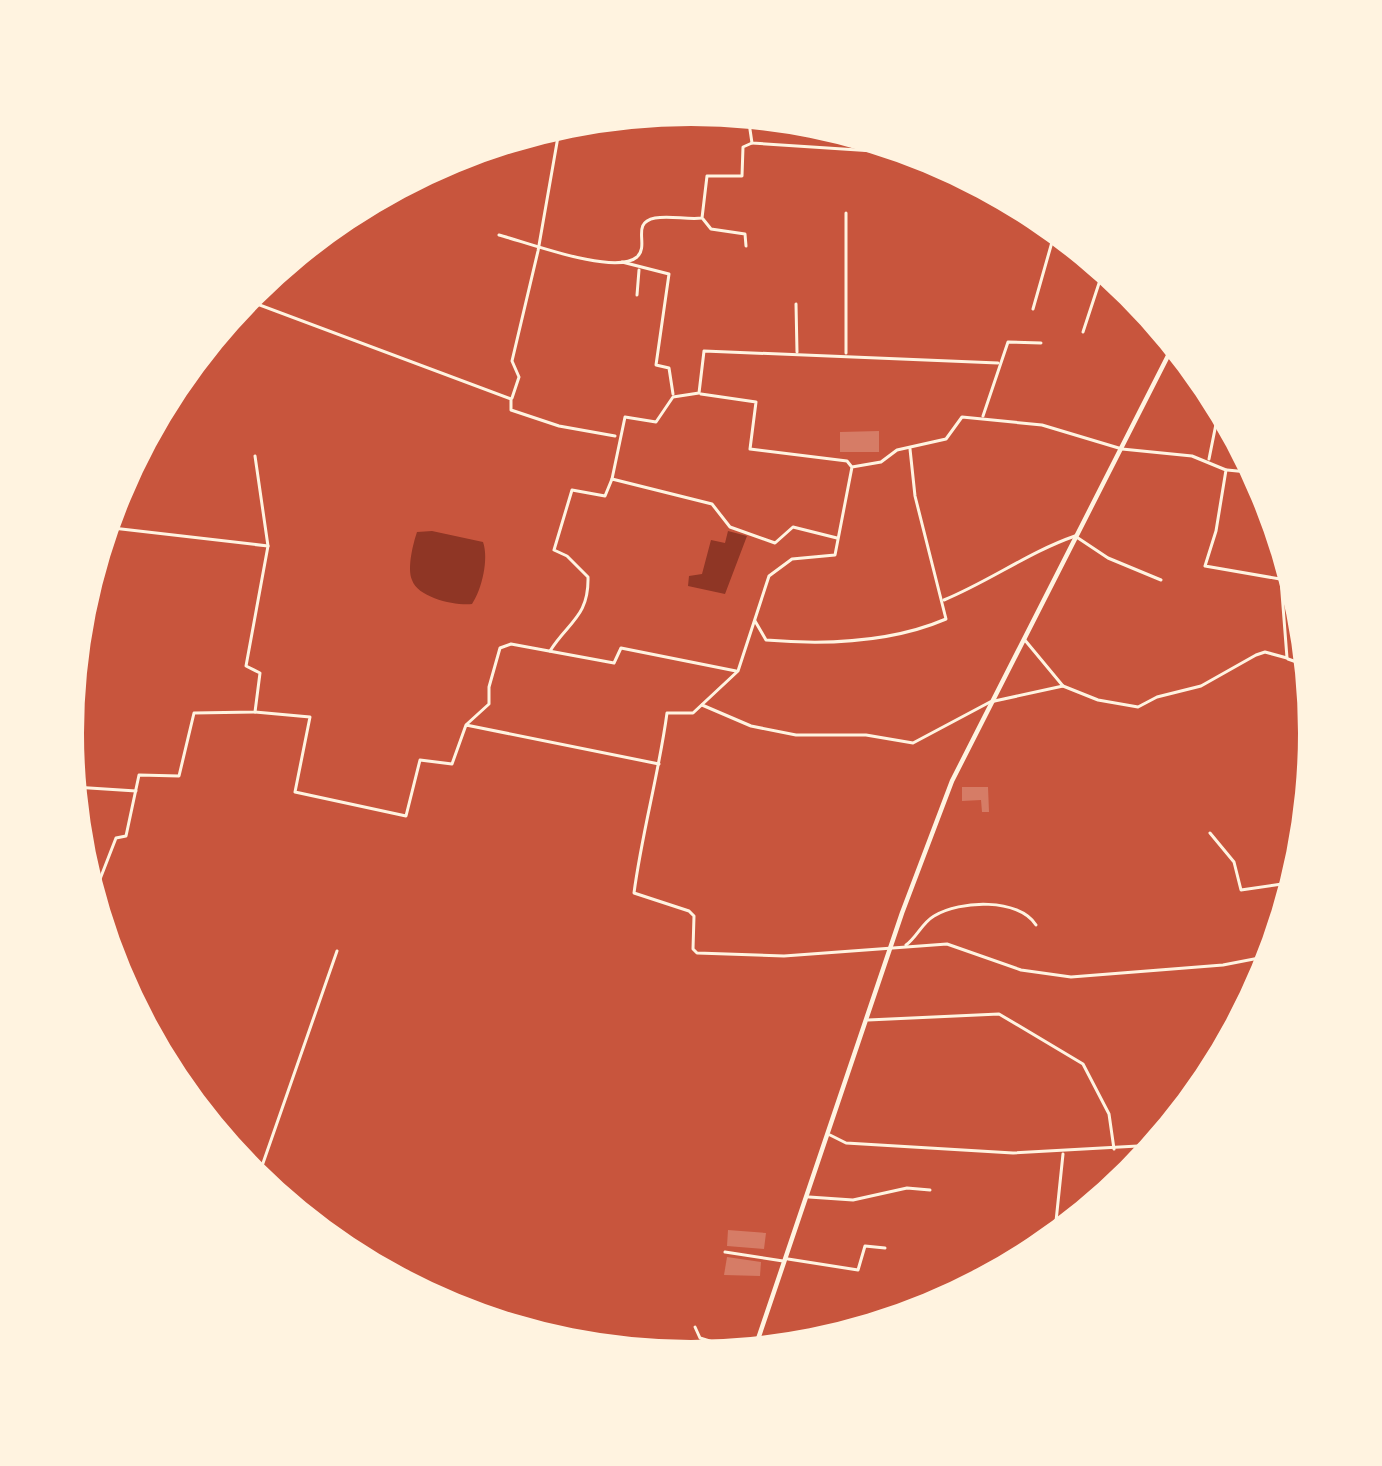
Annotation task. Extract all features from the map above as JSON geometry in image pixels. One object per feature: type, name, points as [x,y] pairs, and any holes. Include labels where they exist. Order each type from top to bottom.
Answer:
[{"type":"highway","points":[[759,1336],[890,948],[952,781],[1168,357]]},
{"type":"street","points":[[750,129],[752,143]]},
{"type":"street","points":[[557,142],[512,361],[519,377],[512,410],[559,426],[619,436]]},
{"type":"street","points":[[746,246],[745,234],[711,229],[702,218],[706,176],[742,176],[743,147],[752,143],[858,150]]},
{"type":"street","points":[[846,213],[846,355]]},
{"type":"street","points":[[620,262],[641,251],[644,222],[702,218]]},
{"type":"street","points":[[499,235],[587,260],[669,274],[656,365],[669,368],[673,397],[656,422],[627,416],[605,496],[572,490],[554,550],[588,577],[589,589],[579,618],[550,651]]},
{"type":"street","points":[[1033,309],[1051,244]]},
{"type":"street","points":[[637,296],[639,268]]},
{"type":"street","points":[[1083,332],[1099,284]]},
{"type":"street","points":[[796,304],[797,353]]},
{"type":"street","points":[[261,305],[511,399]]},
{"type":"street","points":[[983,418],[1008,342],[1041,343]]},
{"type":"street","points":[[699,393],[704,351],[998,363]]},
{"type":"street","points":[[673,397],[699,393],[756,402],[750,449],[847,461],[852,467]]},
{"type":"street","points":[[852,467],[881,463],[897,450],[946,439],[962,417],[1042,425],[1122,448],[1192,456],[1238,471]]},
{"type":"street","points":[[1208,462],[1215,427]]},
{"type":"street","points":[[754,620],[766,640],[843,643],[920,630],[946,619],[915,496],[910,447]]},
{"type":"street","points":[[255,456],[268,545],[246,666],[260,673],[255,712]]},
{"type":"street","points":[[852,467],[835,555],[792,559],[769,576],[738,671],[693,712],[667,713],[634,893],[689,911],[694,916],[693,949],[697,953],[784,956],[947,944],[1021,970],[1071,977],[1254,959]]},
{"type":"street","points":[[1226,470],[1216,531],[1204,566],[1277,578]]},
{"type":"street","points":[[612,479],[712,504],[730,527],[775,543],[793,527],[839,539]]},
{"type":"street","points":[[120,529],[268,545]]},
{"type":"street","points":[[943,600],[1075,536],[1108,558],[1161,580]]},
{"type":"street","points":[[1281,594],[1286,658]]},
{"type":"street","points":[[1023,637],[1063,686],[1098,700],[1138,707],[1201,686],[1265,652],[1294,661]]},
{"type":"street","points":[[101,874],[116,838],[126,836],[139,775],[178,776],[194,712],[310,717],[295,792],[406,816],[420,760],[452,764],[466,725],[489,704],[500,648],[511,644],[614,663],[621,647],[738,671]]},
{"type":"street","points":[[701,705],[751,726],[783,733],[866,735],[913,743],[990,703],[1063,686]]},
{"type":"street","points":[[466,725],[659,764]]},
{"type":"street","points":[[87,788],[136,791]]},
{"type":"street","points":[[1210,833],[1234,862],[1241,890],[1278,885]]},
{"type":"street","points":[[905,946],[932,917],[955,907],[1014,907],[1029,914],[1036,925]]},
{"type":"street","points":[[263,1163],[337,951]]},
{"type":"street","points":[[866,1020],[999,1014],[1083,1064],[1109,1114],[1114,1149]]},
{"type":"street","points":[[829,1135],[846,1143],[1013,1154],[1134,1147]]},
{"type":"street","points":[[1056,1218],[1063,1152]]},
{"type":"street","points":[[807,1197],[853,1200],[907,1188],[929,1190]]},
{"type":"street","points":[[725,1252],[858,1270],[865,1246],[884,1248]]},
{"type":"street","points":[[694,1327],[705,1340]]},
{"type":"shaded area","points":[[728,531],[747,536],[725,594],[688,586],[689,576],[702,574],[711,540],[725,543]]},
{"type":"shaded area","points":[[417,532],[483,542],[484,574],[472,604],[429,596],[412,580],[410,563]]},
{"type":"building","points":[[879,431],[879,452],[840,452],[840,432]]},
{"type":"building","points":[[962,787],[988,787],[989,812],[982,812],[981,800],[962,801]]},
{"type":"building","points":[[728,1230],[766,1233],[764,1249],[727,1246]]},
{"type":"building","points":[[727,1257],[761,1262],[760,1276],[724,1275]]}]
